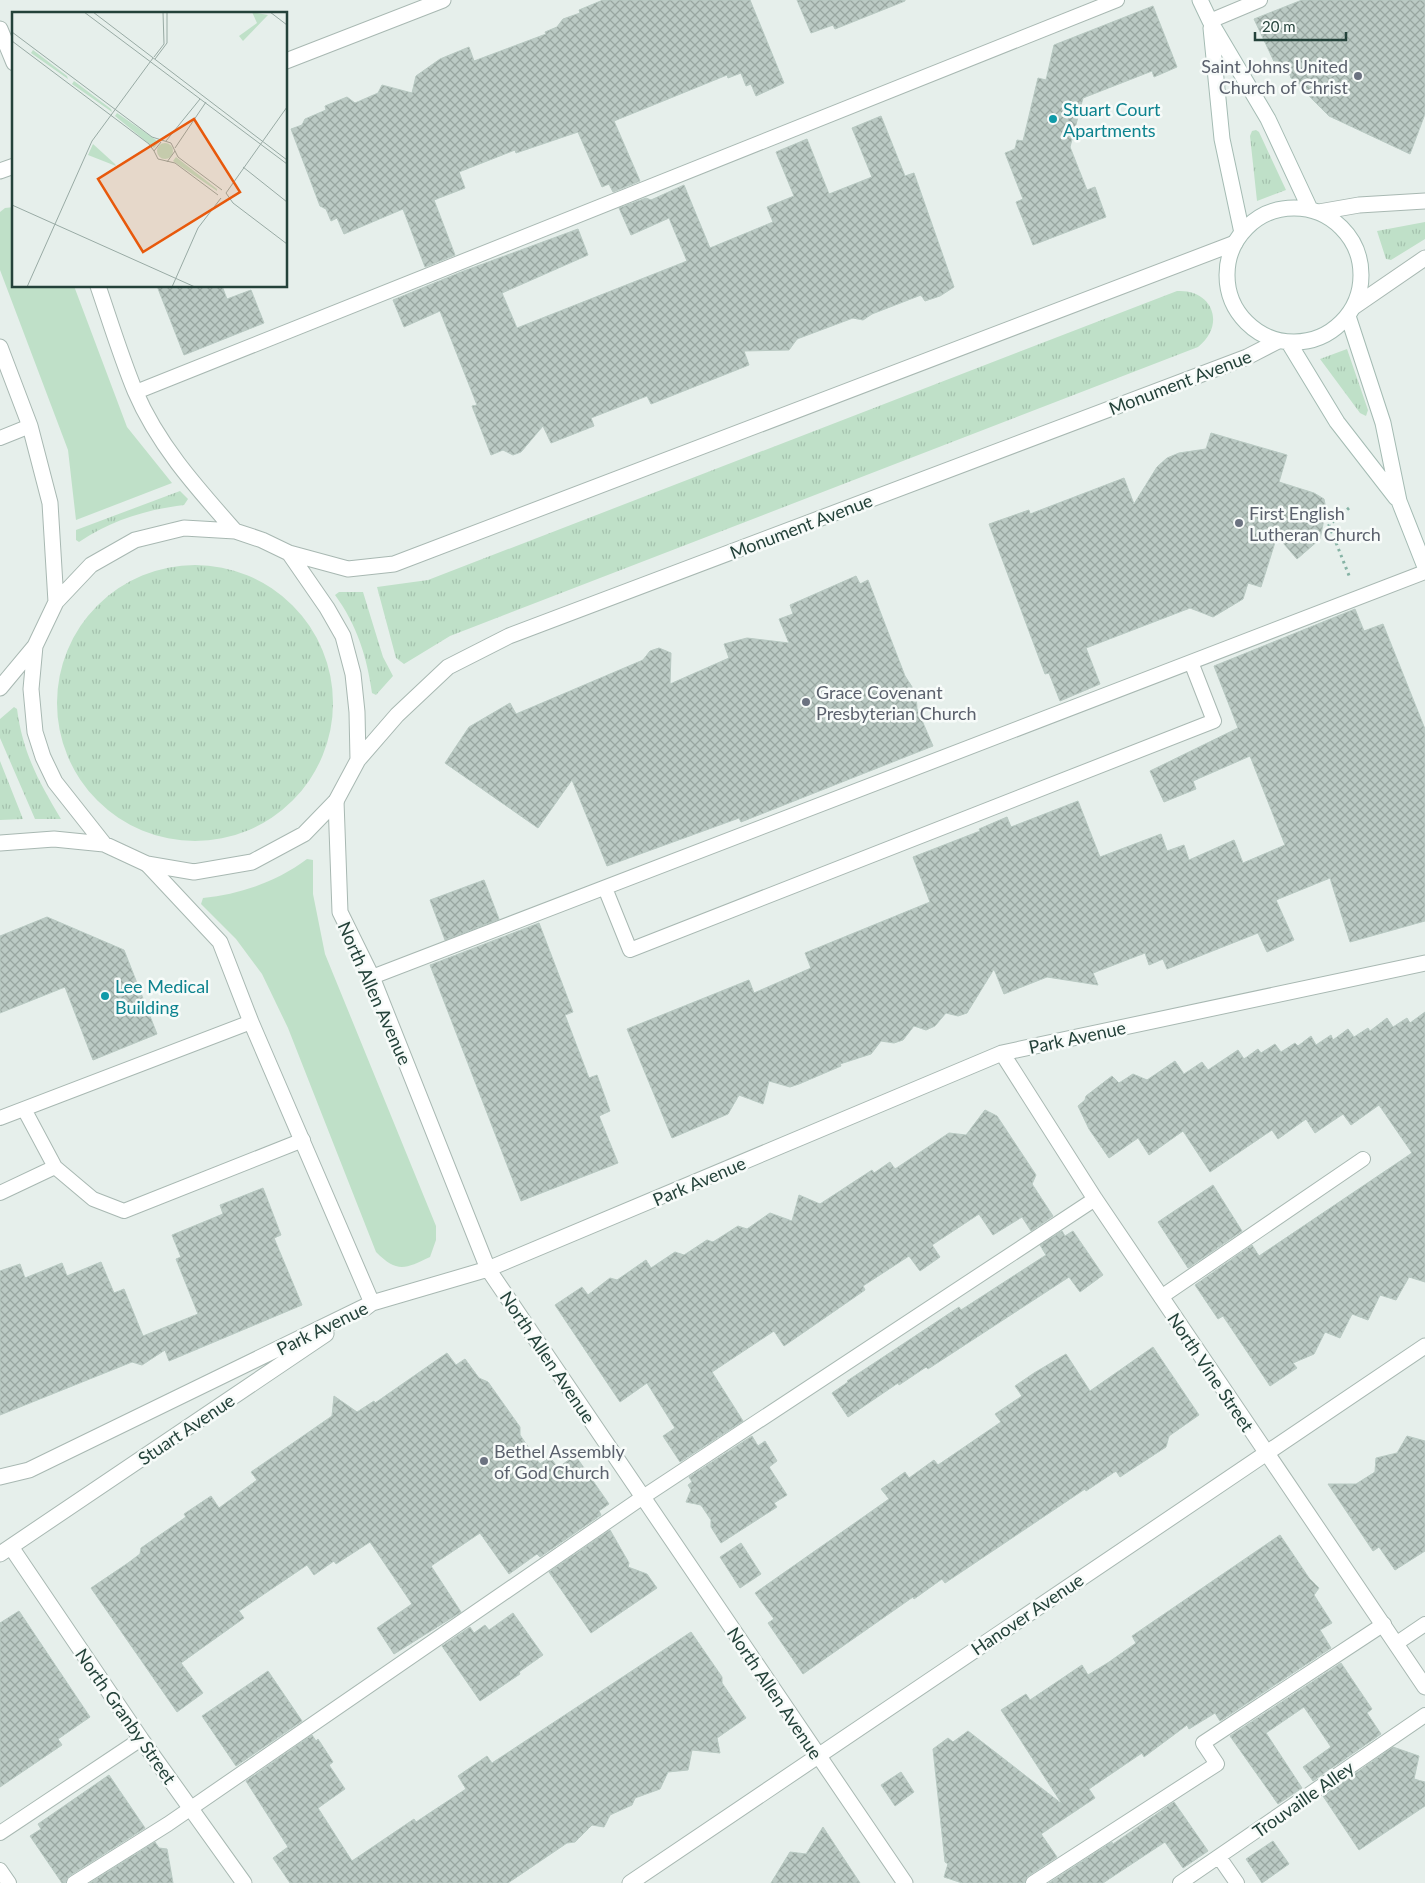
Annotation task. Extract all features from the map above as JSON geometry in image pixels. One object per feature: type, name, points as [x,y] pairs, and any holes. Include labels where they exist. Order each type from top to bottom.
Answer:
[{"type":"street","points":[[288,60],[443,0]]},
{"type":"street","points":[[1200,0],[1210,21],[1268,119],[1315,210],[1339,224],[1353,241],[1361,262],[1361,284],[1352,311],[1381,415],[1399,501],[1425,567]]},
{"type":"street","points":[[1210,21],[1222,139],[1238,238],[1228,263],[1227,283],[1233,303],[1244,320],[1259,333],[1283,342],[1306,342],[1322,337],[1336,328],[1352,311],[1425,258]]},
{"type":"street","points":[[0,29],[12,58]]},
{"type":"street","points":[[0,171],[12,167]]},
{"type":"street","points":[[0,688],[35,646],[56,602],[91,565],[135,540],[184,528],[234,531],[262,540],[289,553],[348,569],[394,564],[1238,238],[1266,214],[1295,207],[1315,210],[1425,201]]},
{"type":"street","points":[[99,288],[136,392],[156,432],[186,476],[234,531]]},
{"type":"street","points":[[1283,342],[1337,422],[1399,501]]},
{"type":"street","name":"Monument Avenue","points":[[336,801],[358,760],[397,715],[448,667],[509,636],[1238,361],[1283,342]]},
{"type":"street","points":[[0,347],[30,426],[50,503],[56,602]]},
{"type":"street","points":[[289,553],[327,608],[343,636],[353,674],[357,712],[358,760]]},
{"type":"street","points":[[35,646],[31,689],[35,732],[43,757],[55,782],[104,844]]},
{"type":"street","points":[[0,843],[54,839],[104,844],[147,864],[194,872],[252,862],[304,834],[336,801]]},
{"type":"street","name":"North Allen Avenue","points":[[336,801],[340,912],[372,978],[488,1269],[905,1883]]},
{"type":"street","points":[[147,864],[220,942],[251,1022],[372,1303]]},
{"type":"street","name":"Park Avenue","points":[[0,1477],[29,1470],[372,1303],[488,1269],[1002,1053],[1425,963]]},
{"type":"street","name":"North Vine Street","points":[[1002,1053],[1095,1199],[1425,1687]]},
{"type":"street","name":"Stuart Avenue","points":[[6,1551],[372,1303]]},
{"type":"street","name":"Hanover Avenue","points":[[630,1883],[1425,1346]]},
{"type":"street","name":"North Granby Street","points":[[6,1551],[244,1883]]},
{"type":"lane","points":[[136,392],[1117,0]]},
{"type":"lane","points":[[1210,21],[1260,0]]},
{"type":"lane","points":[[0,438],[30,426]]},
{"type":"lane","points":[[372,978],[1191,662],[1229,654],[1425,572]]},
{"type":"lane","points":[[605,888],[630,950],[1214,721],[1191,662]]},
{"type":"lane","points":[[0,1118],[251,1022]]},
{"type":"lane","points":[[24,1109],[56,1167],[93,1199],[124,1211],[302,1140]]},
{"type":"lane","points":[[1161,1297],[1363,1159]]},
{"type":"lane","points":[[0,1193],[56,1167]]},
{"type":"lane","points":[[74,1883],[168,1824],[190,1807],[643,1497],[1095,1199]]},
{"type":"lane","points":[[1033,1883],[1217,1764],[1203,1743],[1384,1624]]},
{"type":"lane","points":[[1397,1643],[1425,1624]]},
{"type":"lane","name":"Trouvaille Alley","points":[[1180,1883],[1425,1715]]},
{"type":"lane","points":[[0,1834],[141,1739]]},
{"type":"lane","points":[[1219,1857],[1237,1883]]},
{"type":"lane","points":[[0,1870],[9,1883]]},
{"type":"path","points":[[1341,556],[1329,526],[1349,508]]},
{"type":"green space","points":[[1256,130],[1259,132],[1286,190],[1257,201],[1250,136],[1252,131]]},
{"type":"green space","points":[[12,207],[12,288],[75,288],[127,427],[172,483],[76,520],[68,450],[0,270],[0,212],[5,208]]},
{"type":"green space","points":[[1425,222],[1425,239],[1391,260],[1386,259],[1377,231]]},
{"type":"green space","points":[[1177,291],[1189,292],[1199,296],[1207,302],[1211,310],[1213,319],[1212,329],[1207,338],[1198,347],[450,636],[404,664],[396,658],[377,587],[428,580]]},
{"type":"green space","points":[[1347,349],[1368,410],[1366,416],[1360,413],[1320,359]]},
{"type":"green space","points":[[180,491],[188,499],[184,505],[129,517],[91,534],[79,542],[76,540],[76,530]]},
{"type":"green space","points":[[195,565],[222,568],[248,575],[272,588],[293,605],[310,626],[323,650],[330,676],[333,703],[330,730],[323,756],[310,780],[293,801],[272,818],[248,831],[222,838],[195,841],[168,838],[142,831],[118,818],[97,801],[80,780],[67,756],[60,730],[57,703],[60,676],[67,650],[80,626],[97,605],[118,588],[142,575],[168,568]]},
{"type":"green space","points":[[339,592],[363,592],[383,657],[393,676],[376,695],[372,693],[360,642],[343,606],[335,595]]},
{"type":"green space","points":[[14,707],[17,709],[23,740],[33,767],[61,819],[35,819],[0,738],[0,719]]},
{"type":"green space","points":[[0,761],[23,819],[0,820]]},
{"type":"green space","points":[[307,859],[313,860],[313,894],[325,954],[436,1226],[436,1240],[430,1257],[407,1266],[396,1266],[383,1259],[376,1252],[288,1028],[262,974],[236,939],[201,904],[203,898],[258,886],[283,874]]},
{"type":"building","points":[[603,0],[750,0],[784,83],[756,96],[751,84],[746,86],[741,73],[728,78],[727,75],[614,121],[640,181],[613,192],[609,184],[602,187],[578,132],[516,153],[515,150],[459,172],[465,188],[434,200],[455,255],[425,267],[403,209],[344,234],[337,218],[331,221],[326,209],[320,206],[291,129],[302,125],[305,119],[326,110],[325,106],[347,97],[355,103],[378,93],[382,85],[412,93],[416,76],[440,59],[469,47],[474,61],[546,34],[545,32],[557,27],[563,19],[580,13],[579,10]]},
{"type":"building","points":[[797,0],[905,1],[835,29],[833,25],[811,33]]},
{"type":"building","name":"Saint Johns United Church of Christ","points":[[1302,0],[1425,0],[1425,114],[1410,154],[1329,116],[1291,78],[1288,69],[1278,70],[1254,19]]},
{"type":"building","name":"Stuart Court Apartments","points":[[1153,6],[1177,67],[1154,77],[1152,71],[1083,98],[1070,147],[1087,190],[1095,187],[1106,217],[1033,245],[1016,202],[1023,199],[1005,153],[1015,149],[1017,140],[1023,141],[1038,78],[1046,80],[1054,45]]},
{"type":"building","points":[[881,116],[905,176],[914,173],[954,287],[940,296],[925,301],[921,295],[872,314],[863,320],[853,318],[797,339],[789,350],[744,351],[749,365],[651,404],[647,396],[591,418],[594,426],[551,443],[543,426],[521,452],[513,455],[503,450],[491,455],[472,406],[477,405],[440,311],[404,327],[393,300],[461,272],[578,229],[588,255],[502,293],[517,328],[687,261],[669,218],[631,235],[619,208],[646,198],[651,200],[684,185],[710,248],[773,222],[767,207],[794,196],[776,152],[807,139],[829,194],[872,177],[852,128]]},
{"type":"building","points":[[158,288],[223,288],[227,299],[251,290],[264,323],[184,355]]},
{"type":"building","points":[[1211,433],[1287,455],[1279,482],[1314,493],[1324,499],[1326,509],[1320,539],[1297,559],[1277,536],[1261,587],[1248,583],[1243,599],[1213,617],[1190,608],[1086,648],[1100,684],[1060,701],[1049,673],[1045,674],[989,524],[1029,510],[1030,514],[1124,478],[1134,504],[1157,467],[1167,458],[1179,453],[1206,449]]},
{"type":"building","points":[[856,576],[860,584],[868,580],[905,676],[916,693],[917,709],[933,746],[741,822],[739,818],[607,866],[572,780],[538,828],[445,763],[469,727],[510,703],[516,714],[643,660],[650,651],[659,648],[671,653],[670,684],[729,658],[724,644],[747,638],[789,643],[779,619],[793,614],[790,605]]},
{"type":"building","points":[[1355,609],[1364,631],[1383,624],[1425,729],[1425,921],[1350,942],[1330,878],[1276,900],[1294,940],[1267,952],[1258,933],[1167,969],[1163,959],[1149,965],[1145,953],[1093,973],[1098,985],[1047,977],[1004,994],[994,969],[967,1013],[958,1016],[946,1013],[935,1026],[926,1030],[914,1026],[903,1040],[894,1043],[881,1041],[871,1054],[840,1064],[841,1066],[799,1084],[790,1087],[769,1081],[763,1104],[739,1095],[728,1114],[672,1138],[627,1029],[749,980],[754,993],[811,968],[805,953],[930,902],[913,857],[980,831],[979,829],[1007,817],[1011,827],[1078,801],[1100,857],[1161,834],[1167,851],[1184,845],[1189,860],[1234,840],[1243,863],[1285,845],[1250,756],[1193,781],[1196,789],[1164,802],[1150,771],[1238,728],[1214,666]]},
{"type":"building","points":[[484,880],[499,919],[445,940],[430,900]]},
{"type":"building","name":"Lee Medical Building","points":[[47,917],[124,950],[157,1034],[93,1060],[65,987],[0,1013],[0,936]]},
{"type":"building","points":[[539,923],[573,1012],[565,1015],[589,1078],[597,1075],[610,1111],[599,1116],[618,1163],[521,1201],[430,965]]},
{"type":"building","points":[[1425,1012],[1425,1282],[1409,1277],[1396,1300],[1380,1295],[1368,1320],[1352,1314],[1340,1338],[1325,1332],[1314,1354],[1293,1363],[1297,1368],[1270,1386],[1223,1316],[1218,1319],[1195,1285],[1252,1245],[1259,1256],[1412,1153],[1379,1105],[1351,1125],[1343,1114],[1315,1133],[1306,1119],[1278,1139],[1272,1130],[1210,1172],[1183,1131],[1149,1155],[1138,1138],[1109,1158],[1089,1129],[1078,1106],[1085,1100],[1086,1096],[1112,1076],[1119,1083],[1133,1074],[1147,1080],[1175,1061],[1184,1074],[1202,1062],[1208,1070],[1238,1050],[1244,1059],[1258,1049],[1261,1053],[1275,1044],[1281,1052],[1295,1043],[1298,1046],[1311,1036],[1316,1045],[1331,1035],[1333,1040],[1348,1029],[1354,1037],[1368,1028],[1370,1031],[1387,1018],[1393,1027],[1407,1018],[1410,1023]]},
{"type":"building","points":[[985,1110],[997,1116],[1036,1175],[1032,1184],[1053,1216],[1031,1231],[1022,1217],[993,1235],[979,1214],[932,1245],[940,1257],[920,1271],[909,1256],[863,1286],[865,1290],[784,1346],[774,1331],[712,1372],[743,1421],[680,1462],[663,1436],[675,1428],[647,1383],[620,1402],[555,1305],[582,1287],[588,1295],[610,1278],[617,1280],[646,1260],[651,1268],[675,1252],[684,1255],[707,1240],[713,1242],[738,1226],[747,1229],[770,1213],[792,1221],[799,1195],[820,1204],[872,1170],[874,1173],[890,1162],[895,1169],[949,1133],[966,1135]]},
{"type":"building","points":[[1213,1185],[1242,1231],[1188,1268],[1158,1222]]},
{"type":"building","points":[[263,1188],[281,1235],[274,1238],[302,1305],[169,1361],[165,1350],[142,1365],[132,1362],[0,1415],[0,1271],[20,1264],[25,1278],[62,1263],[67,1276],[101,1262],[114,1293],[124,1289],[143,1336],[198,1314],[176,1259],[181,1257],[172,1235],[223,1214],[220,1205]]},
{"type":"building","points":[[1062,1231],[1065,1236],[1073,1231],[1103,1275],[1080,1292],[1069,1277],[928,1369],[926,1367],[899,1385],[898,1383],[848,1417],[832,1393],[847,1381],[959,1307],[961,1310],[1046,1255],[1040,1245]]},
{"type":"building","points":[[1153,1347],[1199,1415],[1169,1436],[1166,1447],[1120,1477],[1116,1471],[1086,1491],[1085,1489],[945,1583],[942,1579],[914,1599],[913,1597],[803,1674],[768,1623],[774,1619],[755,1593],[889,1499],[881,1489],[905,1472],[909,1478],[934,1460],[938,1465],[1001,1422],[995,1414],[1022,1396],[1015,1386],[1034,1373],[1066,1354],[1090,1391]]},
{"type":"building","points":[[447,1353],[456,1365],[465,1359],[479,1378],[488,1382],[520,1427],[520,1435],[540,1464],[550,1457],[558,1468],[575,1455],[609,1504],[599,1511],[601,1515],[540,1557],[537,1554],[509,1574],[480,1533],[431,1566],[461,1612],[394,1654],[377,1628],[412,1604],[370,1542],[336,1564],[334,1561],[314,1575],[307,1565],[239,1611],[244,1618],[181,1663],[203,1693],[177,1712],[91,1588],[140,1554],[141,1548],[186,1517],[184,1514],[211,1496],[219,1508],[257,1480],[251,1472],[332,1416],[334,1396],[357,1412],[374,1401],[375,1403]]},
{"type":"building","points":[[752,1436],[758,1446],[765,1441],[777,1461],[769,1467],[787,1495],[774,1503],[777,1507],[721,1543],[711,1527],[711,1520],[701,1505],[686,1502],[691,1490],[688,1485],[692,1482],[689,1477]]},
{"type":"building","points":[[1407,1436],[1425,1441],[1425,1551],[1395,1570],[1379,1547],[1373,1551],[1328,1484],[1356,1484],[1375,1472],[1376,1458],[1397,1453]]},
{"type":"building","points":[[610,1530],[629,1563],[628,1567],[647,1574],[657,1588],[591,1633],[549,1572]]},
{"type":"building","points":[[1280,1535],[1309,1578],[1319,1588],[1314,1595],[1332,1623],[1320,1630],[1331,1648],[1220,1721],[1215,1713],[1189,1729],[1187,1725],[1144,1757],[1142,1753],[1089,1789],[1095,1798],[1041,1834],[1057,1857],[1028,1876],[1024,1883],[962,1883],[944,1877],[948,1864],[945,1862],[933,1749],[948,1738],[953,1742],[968,1731],[1062,1804],[1001,1710],[1026,1694],[1030,1700],[1082,1665],[1088,1675],[1109,1662],[1136,1643],[1132,1636]]},
{"type":"building","points":[[741,1543],[761,1574],[740,1588],[720,1557]]},
{"type":"building","points":[[19,1611],[90,1717],[58,1739],[62,1745],[0,1787],[0,1623]]},
{"type":"building","points":[[513,1613],[543,1655],[519,1672],[520,1674],[480,1701],[442,1646],[470,1627],[474,1633],[485,1625],[489,1630]]},
{"type":"building","points":[[691,1632],[722,1677],[722,1683],[746,1718],[717,1738],[720,1753],[692,1750],[688,1770],[668,1772],[660,1789],[635,1798],[632,1805],[610,1815],[604,1827],[592,1825],[575,1842],[567,1843],[508,1883],[290,1883],[273,1858],[288,1847],[246,1781],[312,1735],[316,1741],[318,1739],[333,1762],[329,1765],[345,1789],[318,1808],[352,1861],[414,1819],[416,1822],[466,1789],[458,1776],[487,1756],[492,1763]]},
{"type":"building","points":[[1341,1663],[1372,1709],[1367,1713],[1381,1734],[1313,1781],[1303,1767],[1331,1747],[1304,1707],[1266,1733],[1302,1788],[1278,1804],[1230,1736]]},
{"type":"building","points":[[268,1671],[302,1721],[236,1766],[202,1716]]},
{"type":"building","points":[[1393,1747],[1419,1756],[1414,1779],[1425,1782],[1425,1806],[1359,1850],[1323,1796]]},
{"type":"building","points":[[901,1772],[914,1792],[895,1806],[881,1785]]},
{"type":"building","points":[[109,1775],[145,1828],[69,1876],[65,1883],[62,1883],[30,1836],[41,1829],[38,1824]]},
{"type":"building","points":[[1174,1802],[1208,1851],[1183,1868],[1165,1842],[1103,1883],[1049,1883],[1112,1842],[1113,1844]]},
{"type":"building","points":[[823,1827],[860,1883],[771,1883],[790,1852],[806,1854]]},
{"type":"building","points":[[1273,1841],[1289,1864],[1262,1883],[1246,1859]]},
{"type":"building","points":[[155,1842],[159,1848],[167,1849],[173,1883],[90,1883]]},
{"type":"place","name":"Saint Johns United Church of Christ","points":[[1358,76]]},
{"type":"place","name":"Stuart Court Apartments","points":[[1053,119]]},
{"type":"place","name":"First English Lutheran Church","points":[[1239,523]]},
{"type":"place","name":"Grace Covenant Presbyterian Church","points":[[806,702]]},
{"type":"place","name":"Lee Medical Building","points":[[105,996]]},
{"type":"place","name":"Bethel Assembly of God Church","points":[[484,1461]]}]
